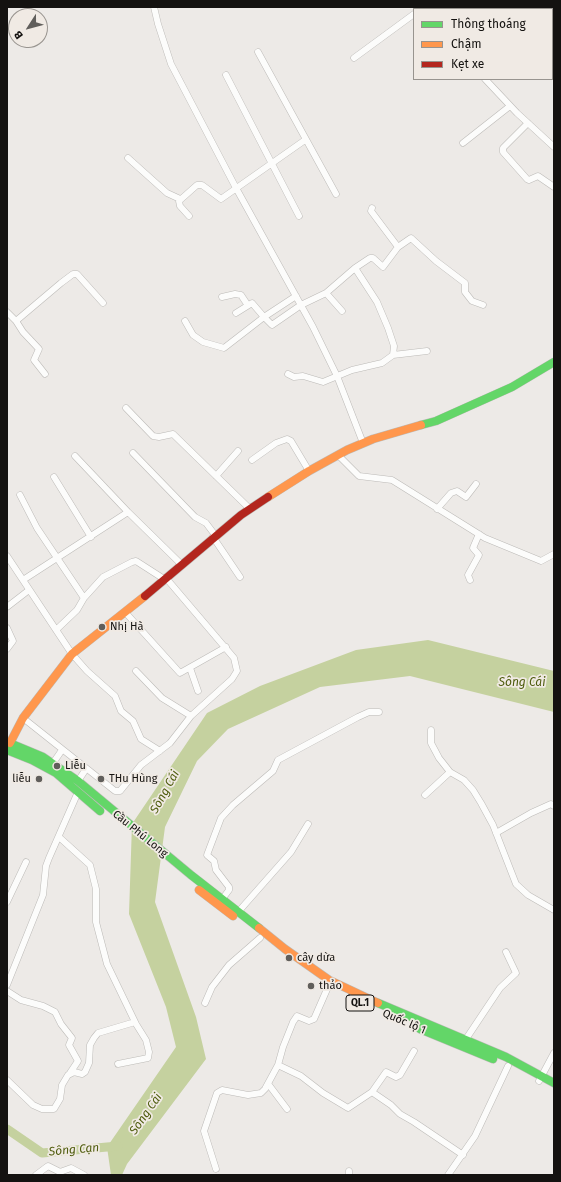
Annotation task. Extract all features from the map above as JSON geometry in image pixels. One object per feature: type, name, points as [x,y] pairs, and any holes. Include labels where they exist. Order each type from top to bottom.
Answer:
[{"type":"main road","points":[[8,745],[23,718],[72,654],[182,565],[214,536],[250,509],[309,471],[338,455],[363,443],[436,421],[512,387],[554,362]]},
{"type":"main road","name":"QL.1","points":[[8,745],[53,763],[78,781],[88,796]]},
{"type":"main road","name":"QL.1","points":[[8,745],[56,773],[78,792],[88,796]]},
{"type":"main road","name":"Cầu Phú Long","points":[[88,796],[188,878]]},
{"type":"main road","name":"Quốc lộ 1","points":[[188,878],[224,898],[285,949],[329,980],[397,1011],[506,1057],[540,1078],[554,1090]]},
{"type":"main road","name":"Quốc lộ 1","points":[[188,878],[260,938],[328,987],[364,1005],[508,1066],[554,1083]]},
{"type":"street","points":[[154,7],[171,64],[276,263],[301,305],[337,376],[363,443]]},
{"type":"street","points":[[354,58],[413,15]]},
{"type":"street","points":[[258,52],[336,194]]},
{"type":"street","points":[[226,75],[299,216]]},
{"type":"street","points":[[486,80],[528,124],[554,147]]},
{"type":"street","points":[[463,143],[510,106]]},
{"type":"street","points":[[528,124],[503,148],[503,152],[527,179],[530,180],[538,176],[554,187]]},
{"type":"street","points":[[189,216],[179,204],[180,199],[199,184],[219,199],[305,140]]},
{"type":"street","points":[[128,158],[167,193],[180,199]]},
{"type":"street","points":[[372,208],[370,212],[398,247]]},
{"type":"street","points":[[236,313],[247,304],[252,303],[264,318],[272,325],[301,305],[326,293],[355,268],[372,257],[383,267],[398,247],[409,239],[414,239],[436,261],[465,283],[465,292],[469,299],[483,305]]},
{"type":"street","points":[[355,268],[377,302],[394,346],[393,355]]},
{"type":"street","points":[[16,321],[73,274],[80,276],[103,303]]},
{"type":"street","points":[[326,293],[342,311]]},
{"type":"street","points":[[222,297],[235,294],[241,295],[247,304]]},
{"type":"street","points":[[185,321],[193,335],[203,342],[224,348],[296,296]]},
{"type":"street","points":[[7,312],[39,349],[34,360],[45,374]]},
{"type":"street","points":[[288,374],[294,377],[309,378],[320,382],[382,363],[393,355],[427,351]]},
{"type":"street","points":[[126,408],[153,436],[159,437],[173,434],[250,509]]},
{"type":"street","points":[[252,460],[276,443],[288,439],[291,441],[309,471]]},
{"type":"street","points":[[216,476],[238,450]]},
{"type":"street","points":[[133,453],[195,517],[206,523],[240,577]]},
{"type":"street","points":[[338,455],[360,476],[392,480],[479,534],[541,561],[554,554]]},
{"type":"street","points":[[75,456],[128,512],[182,565]]},
{"type":"street","points":[[54,477],[91,537]]},
{"type":"street","points":[[437,509],[451,493],[457,491],[466,497],[476,484]]},
{"type":"street","points":[[20,495],[37,528],[84,598]]},
{"type":"street","points":[[23,580],[128,512]]},
{"type":"street","points":[[470,580],[468,575],[479,555],[473,548],[479,534]]},
{"type":"street","points":[[8,559],[72,654],[87,672],[115,696],[121,711],[133,721],[141,739],[160,751]]},
{"type":"street","points":[[23,718],[86,768],[112,791],[118,792],[141,765],[170,743],[191,716],[235,675],[237,671],[234,658],[226,647],[165,578],[136,561],[103,577],[84,598],[77,610],[56,630]]},
{"type":"street","points":[[7,607],[29,590]]},
{"type":"street","points":[[125,612],[180,673],[226,647]]},
{"type":"street","points":[[7,628],[12,638],[7,649]]},
{"type":"street","points":[[190,668],[198,691]]},
{"type":"street","points":[[136,671],[162,698],[191,716]]},
{"type":"street","points":[[224,898],[229,887],[216,870],[214,861],[207,855],[221,818],[233,805],[273,771],[278,760],[358,717],[369,712],[379,712]]},
{"type":"street","points":[[431,730],[432,748],[450,772],[464,780],[473,790],[496,833],[516,884],[528,895],[554,910]]},
{"type":"street","points":[[53,763],[62,750]]},
{"type":"street","points":[[78,781],[86,768]]},
{"type":"street","points":[[425,795],[450,772]]},
{"type":"street","points":[[7,985],[9,975],[43,895],[46,866],[78,792]]},
{"type":"street","points":[[496,833],[531,813],[551,804],[554,806]]},
{"type":"street","points":[[240,912],[291,852],[308,824]]},
{"type":"street","points":[[59,837],[90,865],[95,880],[96,922],[101,946],[114,982],[146,1040],[150,1056],[118,1064]]},
{"type":"street","points":[[7,902],[26,862]]},
{"type":"street","points":[[205,1003],[212,987],[229,965],[260,938]]},
{"type":"street","points":[[466,1039],[500,988],[516,973],[506,952]]},
{"type":"street","points":[[216,1169],[204,1131],[217,1093],[222,1090],[248,1095],[261,1092],[269,1085],[295,1019],[299,1016],[309,1021],[314,1019],[328,987]]},
{"type":"street","points":[[7,1080],[32,1104],[42,1109],[54,1109],[60,1099],[62,1085],[78,1061],[69,1045],[72,1038],[61,1024],[55,1012],[44,1006],[21,1000],[8,994]]},
{"type":"street","points":[[70,1073],[82,1074],[85,1072],[90,1059],[90,1045],[98,1033],[135,1022]]},
{"type":"street","points":[[278,1065],[301,1076],[323,1093],[348,1108],[372,1092],[386,1072],[396,1077],[400,1075],[414,1051]]},
{"type":"street","points":[[540,1078],[554,1053]]},
{"type":"street","points":[[448,1175],[475,1136],[508,1066]]},
{"type":"street","points":[[269,1085],[287,1109]]},
{"type":"street","points":[[372,1092],[391,1105],[400,1114],[463,1155]]},
{"type":"street","points":[[36,1175],[48,1166],[60,1172],[71,1168],[84,1175]]},
{"type":"water","name":"Sông Cái","points":[[428,640],[554,671],[554,712],[410,676],[320,687],[228,729],[197,761],[165,827],[155,902],[196,1017],[206,1059],[127,1164],[122,1175],[111,1175],[107,1147],[176,1047],[166,1007],[129,914],[132,824],[207,713],[260,686],[356,650]]},
{"type":"waterway","name":"Sông Cạn","points":[[7,1129],[42,1153],[118,1146]]},
{"type":"traffic: fast","points":[[421,425],[436,421],[512,387],[554,362]]},
{"type":"traffic: fast","points":[[7,742],[43,757],[78,781],[191,875],[259,928]]},
{"type":"traffic: fast","points":[[7,750],[32,760],[56,773],[100,811]]},
{"type":"traffic: fast","points":[[378,1003],[506,1057],[554,1083]]},
{"type":"traffic: fast","points":[[420,1029],[493,1059]]},
{"type":"traffic: slow","points":[[268,497],[309,471],[347,450],[373,439],[421,425]]},
{"type":"traffic: slow","points":[[10,743],[23,718],[72,654],[145,596]]},
{"type":"traffic: slow","points":[[199,890],[233,916]]},
{"type":"traffic: slow","points":[[259,928],[285,949],[329,980],[378,1003]]},
{"type":"traffic: jam","points":[[145,596],[241,515],[268,497]]},
{"type":"place","name":"Nhị Hà","points":[[102,627]]},
{"type":"place","name":"Liễu","points":[[57,766]]},
{"type":"place","name":"liễu","points":[[39,779]]},
{"type":"place","name":"THu Hùng","points":[[101,779]]},
{"type":"place","name":"cây dừa","points":[[289,958]]},
{"type":"place","name":"thảo","points":[[311,986]]}]
